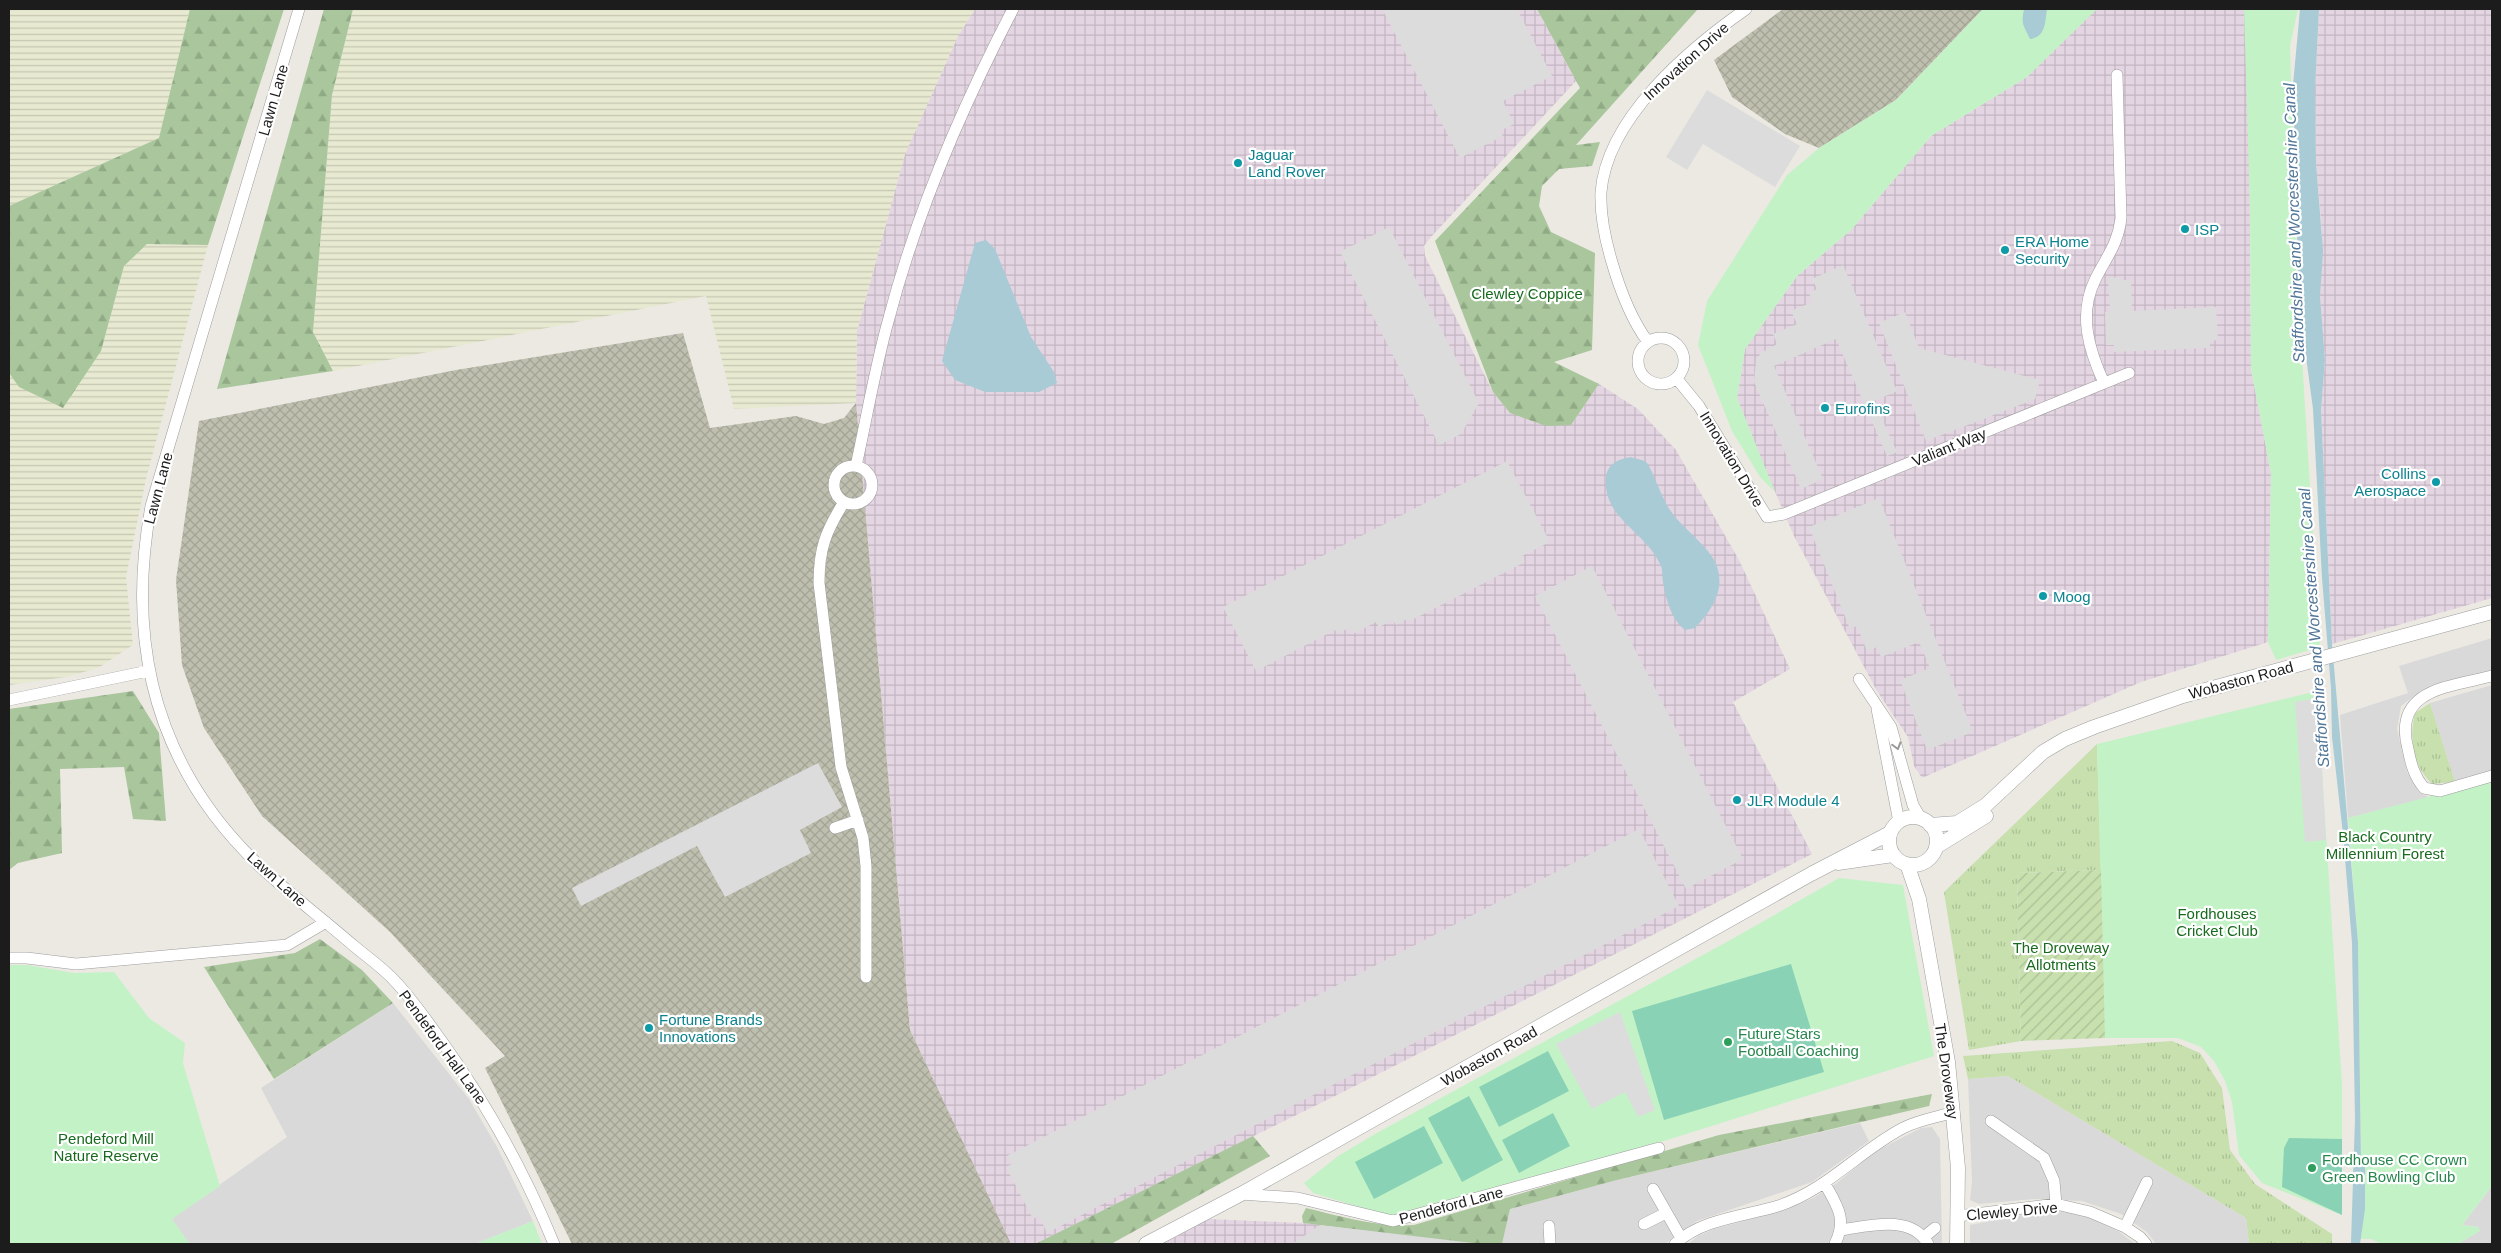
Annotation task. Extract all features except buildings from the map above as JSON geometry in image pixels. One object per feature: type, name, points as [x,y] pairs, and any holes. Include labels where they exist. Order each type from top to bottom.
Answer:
[{"type":"street","name":"Lawn Lane","points":[[299,9],[150,506],[140,583],[142,624],[148,672],[158,705],[179,759],[197,792],[245,851],[326,922]]},
{"type":"street","points":[[856,466],[888,318],[910,248],[943,158],[987,60],[1013,9]]},
{"type":"street","name":"Innovation Drive","points":[[1648,342],[1626,302],[1605,237],[1601,190],[1608,159],[1626,123],[1640,103],[1683,60],[1746,9]]},
{"type":"street","points":[[2104,384],[2092,356],[2085,318],[2088,297],[2094,282],[2119,235],[2121,218],[2116,75]]},
{"type":"street","points":[[1658,338],[1668,339],[1683,352],[1685,361],[1683,371],[1677,379],[1668,384],[1658,385],[1649,382],[1642,375],[1638,366],[1638,357],[1642,348],[1648,342],[1658,338]]},
{"type":"street","name":"Valiant Way","points":[[1767,517],[1784,514],[2130,373]]},
{"type":"street","name":"Innovation Drive","points":[[1677,379],[1699,406],[1767,517]]},
{"type":"street","points":[[856,466],[870,476],[871,492],[860,503],[844,502],[835,490],[836,478],[844,468],[856,466]]},
{"type":"street","points":[[844,502],[824,538],[819,557],[819,582],[841,767],[858,820],[866,866],[866,977]]},
{"type":"street","name":"Wobaston Road","points":[[1925,822],[1957,822],[1986,805],[2043,752],[2065,739],[2094,727],[2183,696],[2492,612]]},
{"type":"street","points":[[9,700],[148,672]]},
{"type":"street","points":[[2492,676],[2427,694],[2408,711],[2404,730],[2414,776],[2424,788],[2440,791],[2492,776]]},
{"type":"street","points":[[1859,679],[1875,703],[1891,727],[1913,805],[1935,835],[1936,847],[1931,856],[1923,862],[1907,864],[1893,855],[1889,844],[1895,828],[1875,703]]},
{"type":"street","name":"Wobaston Road","points":[[1936,847],[1990,813],[2029,764]]},
{"type":"street","points":[[1895,828],[1909,818],[1925,822]]},
{"type":"street","points":[[835,828],[858,820]]},
{"type":"street","name":"Wobaston Road","points":[[1146,1244],[1241,1194],[1895,828]]},
{"type":"street","name":"Wobaston Road","points":[[1830,864],[1893,855]]},
{"type":"street","name":"The Droveway","points":[[1919,899],[1923,862]]},
{"type":"street","name":"The Droveway","points":[[1907,864],[1919,899],[1948,1062],[1954,1112],[1958,1216],[1957,1244]]},
{"type":"street","points":[[9,958],[27,958],[76,964],[288,945],[326,922]]},
{"type":"street","name":"Pendeford Hall Lane","points":[[326,922],[391,977],[427,1020],[456,1060],[482,1100],[514,1158],[536,1200],[554,1244]]},
{"type":"street","points":[[1653,1189],[1678,1241],[1742,1214],[1802,1197],[1825,1184],[1905,1127],[1954,1112]]},
{"type":"street","points":[[1991,1121],[2044,1158],[2054,1181],[2056,1204]]},
{"type":"street","name":"Pendeford Lane","points":[[1241,1194],[1298,1198],[1393,1221],[1659,1148]]},
{"type":"street","points":[[2125,1227],[2147,1182]]},
{"type":"street","points":[[1825,1184],[1841,1220],[1841,1230],[1835,1244]]},
{"type":"street","name":"Clewley Drive","points":[[1958,1216],[2056,1204],[2090,1212],[2125,1227],[2140,1237],[2146,1244]]},
{"type":"street","points":[[1644,1224],[1666,1213]]},
{"type":"street","points":[[1841,1230],[1883,1224],[1898,1225],[1914,1229],[1926,1240],[1935,1228]]},
{"type":"street","points":[[1549,1226],[1550,1244]]},
{"type":"shaded area","points":[[9,9],[190,9],[159,138],[9,206]]},
{"type":"shaded area","points":[[353,9],[975,9],[958,36],[905,154],[857,331],[856,403],[734,409],[706,296],[333,371],[313,332],[332,95]]},
{"type":"shaded area","points":[[975,9],[1537,9],[1576,81],[1431,237],[1424,246],[1425,256],[1493,392],[1510,413],[1571,425],[1599,384],[1638,409],[1676,450],[1739,560],[1790,669],[1733,702],[1812,854],[1341,1093],[1035,1244],[1010,1244],[910,1030],[856,403],[857,331],[905,154],[958,36]]},
{"type":"shaded area","points":[[1382,9],[1517,9],[1552,76],[1503,101],[1514,124],[1500,131],[1503,136],[1460,158]]},
{"type":"shaded area","points":[[1783,9],[1983,9],[1896,100],[1819,148],[1785,134],[1732,97],[1714,60]]},
{"type":"shaded area","points":[[2090,9],[2245,9],[2249,97],[2251,369],[2271,473],[2268,642],[2141,682],[1922,778],[1914,766],[1908,737],[1877,691],[1794,536],[1764,466],[1737,398],[1745,349],[1797,276],[1851,230],[1931,136],[2027,77]]},
{"type":"shaded area","points":[[2319,9],[2492,9],[2492,598],[2332,644],[2321,410],[2325,360],[2320,296],[2322,234],[2316,163],[2315,89]]},
{"type":"shaded area","points":[[1707,90],[1800,146],[1775,187],[1703,144],[1687,170],[1666,157]]},
{"type":"shaded area","points":[[1389,227],[1479,403],[1461,434],[1439,445],[1340,252]]},
{"type":"shaded area","points":[[147,244],[208,245],[146,479],[126,577],[133,645],[98,668],[66,677],[9,685],[9,373],[19,387],[101,351],[124,266]]},
{"type":"shaded area","points":[[1843,265],[1897,391],[1874,401],[1897,452],[1887,456],[1836,339],[1774,366],[1823,479],[1801,489],[1754,382],[1756,360],[1761,353],[1777,344],[1773,334],[1797,324],[1791,311],[1812,302],[1809,293],[1817,289],[1812,279]]},
{"type":"shaded area","points":[[2119,277],[2119,280],[2131,280],[2132,311],[2216,307],[2218,340],[2210,341],[2210,348],[2114,352],[2114,345],[2106,345],[2105,312],[2110,312],[2108,278]]},
{"type":"shaded area","points":[[1905,312],[1919,348],[2040,380],[2035,399],[1926,441],[1879,323]]},
{"type":"shaded area","points":[[683,333],[710,428],[796,416],[824,424],[844,418],[856,403],[910,1030],[1011,1244],[572,1244],[485,1068],[505,1056],[390,932],[262,816],[204,728],[182,665],[176,580],[199,421],[456,370]]},
{"type":"shaded area","points":[[1507,461],[1550,542],[1522,556],[1525,562],[1408,622],[1407,619],[1396,625],[1393,620],[1379,627],[1376,622],[1353,634],[1349,628],[1337,634],[1335,630],[1256,671],[1223,607]]},
{"type":"shaded area","points":[[1879,498],[1973,732],[1927,750],[1900,680],[1930,668],[1919,642],[1881,657],[1877,647],[1867,651],[1857,626],[1850,629],[1809,527]]},
{"type":"shaded area","points":[[1592,566],[1743,859],[1686,889],[1535,596]]},
{"type":"shaded area","points":[[2492,638],[2492,670],[2441,684],[2414,696],[2401,706],[2397,729],[2407,772],[2419,792],[2430,798],[2348,818],[2340,715],[2408,693],[2399,666]]},
{"type":"shaded area","points":[[2492,685],[2492,772],[2455,782],[2430,703]]},
{"type":"shaded area","points":[[2318,698],[2326,840],[2305,842],[2295,702]]},
{"type":"shaded area","points":[[818,763],[842,807],[800,830],[811,853],[725,897],[697,846],[581,906],[572,888]]},
{"type":"shaded area","points":[[1639,829],[1679,906],[1047,1233],[1039,1216],[1033,1219],[1006,1167],[1012,1164],[1007,1156]]},
{"type":"shaded area","points":[[393,1003],[469,1099],[497,1147],[533,1221],[475,1244],[190,1244],[171,1219],[287,1137],[261,1088]]},
{"type":"shaded area","points":[[1620,1012],[1655,1110],[1638,1117],[1625,1092],[1592,1109],[1556,1044]]},
{"type":"shaded area","points":[[2008,1076],[2246,1218],[2249,1244],[2156,1244],[2147,1232],[2121,1214],[2082,1201],[2035,1199],[1979,1204],[1970,1200],[1972,1182],[1968,1079]]},
{"type":"shaded area","points":[[1860,1123],[1869,1141],[1812,1182],[1697,1221],[1665,1244],[1502,1244],[1510,1209],[1617,1180]]},
{"type":"shaded area","points":[[1932,1127],[1940,1139],[1942,1244],[1688,1244],[1698,1236],[1714,1229],[1787,1209],[1813,1198],[1837,1183],[1874,1152],[1921,1128]]},
{"type":"shaded area","points":[[2492,1186],[2492,1244],[2458,1244],[2479,1231],[2478,1227],[2462,1225]]},
{"type":"shaded area","points":[[2048,1210],[2082,1214],[2118,1231],[2135,1244],[1970,1244],[1970,1225]]},
{"type":"shaded area","points":[[1209,1219],[1303,1223],[1473,1243],[1163,1244]]},
{"type":"shaded area","points":[[1320,1225],[1473,1243],[1292,1244]]},
{"type":"green space","points":[[190,9],[284,9],[208,245],[147,244],[124,266],[101,351],[63,408],[19,387],[9,373],[9,206],[159,138]]},
{"type":"green space","points":[[324,9],[353,9],[332,95],[313,332],[333,371],[217,389]]},
{"type":"green space","name":"Clewley Coppice","points":[[1537,9],[1698,9],[1576,145],[1600,142],[1592,166],[1559,169],[1542,186],[1539,206],[1551,232],[1595,253],[1592,350],[1554,362],[1599,384],[1571,425],[1546,426],[1510,413],[1493,392],[1435,241],[1580,88]]},
{"type":"green space","points":[[1983,9],[2097,9],[2027,77],[1931,136],[1851,230],[1797,276],[1745,349],[1737,398],[1775,492],[1760,477],[1732,431],[1698,345],[1707,301],[1787,175],[1819,148],[1896,100]]},
{"type":"green space","points":[[2244,9],[2298,9],[2290,46],[2296,261],[2320,647],[2276,660],[2268,642],[2271,473],[2251,369],[2250,208]]},
{"type":"green space","points":[[133,691],[159,733],[166,821],[133,819],[124,767],[60,769],[62,853],[18,863],[9,870],[9,709]]},
{"type":"green space","name":"Fordhouses Cricket Club","points":[[2317,691],[2342,1085],[2342,1215],[2262,1183],[2239,1155],[2232,1102],[2225,1081],[2214,1061],[2201,1047],[2178,1038],[2105,1038],[2097,744]]},
{"type":"green space","points":[[2430,703],[2455,782],[2432,784],[2425,777],[2416,760],[2412,741],[2415,713]]},
{"type":"green space","points":[[2097,744],[2101,870],[2017,873],[2021,1041],[1969,1050],[1944,892]]},
{"type":"green space","name":"Black Country Millennium Forest","points":[[2492,780],[2492,1186],[2462,1225],[2478,1227],[2480,1231],[2458,1244],[2381,1244],[2371,1239],[2361,1239],[2365,1168],[2361,1164],[2358,942],[2348,818]]},
{"type":"green space","name":"The Droveway Allotments","points":[[2101,870],[2105,1038],[2021,1041],[2017,873]]},
{"type":"green space","points":[[1839,878],[1903,885],[1934,1056],[1664,1141],[1390,1216],[1313,1193],[1304,1183],[1338,1156],[1375,1134],[1732,939]]},
{"type":"green space","points":[[320,939],[362,970],[393,1003],[274,1079],[204,967],[295,953]]},
{"type":"green space","name":"Future Stars Football Coaching","points":[[1791,964],[1824,1072],[1664,1120],[1632,1011]]},
{"type":"green space","name":"Pendeford Mill Nature Reserve","points":[[9,965],[27,965],[74,973],[114,972],[149,1018],[185,1043],[183,1063],[220,1186],[172,1219],[190,1244],[9,1244]]},
{"type":"green space","points":[[2172,1041],[2200,1053],[2222,1088],[2230,1150],[2255,1184],[2332,1234],[2332,1244],[2249,1244],[2246,1218],[2008,1076],[1968,1079],[1963,1056]]},
{"type":"green space","points":[[1548,1051],[1569,1091],[1499,1127],[1479,1087]]},
{"type":"green space","points":[[1932,1094],[1929,1106],[1617,1180],[1510,1209],[1502,1244],[1472,1244],[1303,1223],[1302,1216],[1306,1208],[1373,1223],[1414,1225],[1719,1135]]},
{"type":"green space","points":[[1469,1096],[1503,1160],[1462,1182],[1428,1118]]},
{"type":"green space","points":[[1553,1113],[1570,1146],[1519,1173],[1502,1140]]},
{"type":"green space","points":[[1424,1126],[1443,1163],[1374,1199],[1355,1162]]},
{"type":"green space","points":[[1253,1136],[1270,1156],[1111,1244],[1035,1244]]},
{"type":"green space","name":"Fordhouse CC Crown Green Bowling Club","points":[[2289,1138],[2342,1139],[2342,1215],[2282,1187],[2284,1148]]},
{"type":"green space","points":[[533,1221],[542,1244],[475,1244]]},
{"type":"water","points":[[2024,9],[2047,9],[2044,28],[2035,38],[2030,39],[2024,27]]},
{"type":"water","points":[[2300,9],[2319,9],[2315,89],[2316,163],[2323,251],[2320,296],[2325,360],[2321,410],[2332,644],[2358,942],[2361,1164],[2365,1167],[2365,1209],[2360,1244],[2351,1244],[2355,1119],[2352,943],[2343,834],[2332,737],[2331,688],[2322,578],[2313,409],[2299,304],[2293,85]]},
{"type":"water","points":[[986,240],[995,249],[1031,337],[1054,372],[1057,383],[1039,392],[985,392],[955,380],[942,361],[975,243]]},
{"type":"water","points":[[1631,457],[1646,462],[1670,510],[1710,554],[1718,570],[1719,587],[1714,602],[1695,628],[1685,630],[1676,620],[1668,602],[1660,564],[1645,542],[1617,514],[1611,503],[1607,491],[1607,472],[1615,462]]},
{"type":"place","name":"Jaguar Land Rover","points":[[1238,163]]},
{"type":"place","name":"ISP","points":[[2185,229]]},
{"type":"place","name":"ERA Home Security","points":[[2005,250]]},
{"type":"place","name":"Eurofins","points":[[1825,408]]},
{"type":"place","name":"Collins Aerospace","points":[[2436,482]]},
{"type":"place","name":"Moog","points":[[2043,596]]},
{"type":"place","name":"JLR Module 4","points":[[1737,800]]},
{"type":"place","name":"Fortune Brands Innovations","points":[[649,1028]]},
{"type":"place","name":"Future Stars Football Coaching","points":[[1728,1042]]},
{"type":"place","name":"Fordhouse CC Crown Green Bowling Club","points":[[2312,1168]]},
{"type":"water label","name":"Staffordshire and Worcestershire Canal","points":[[2294,223]]},
{"type":"water label","name":"Staffordshire and Worcestershire Canal","points":[[2314,628]]}]
